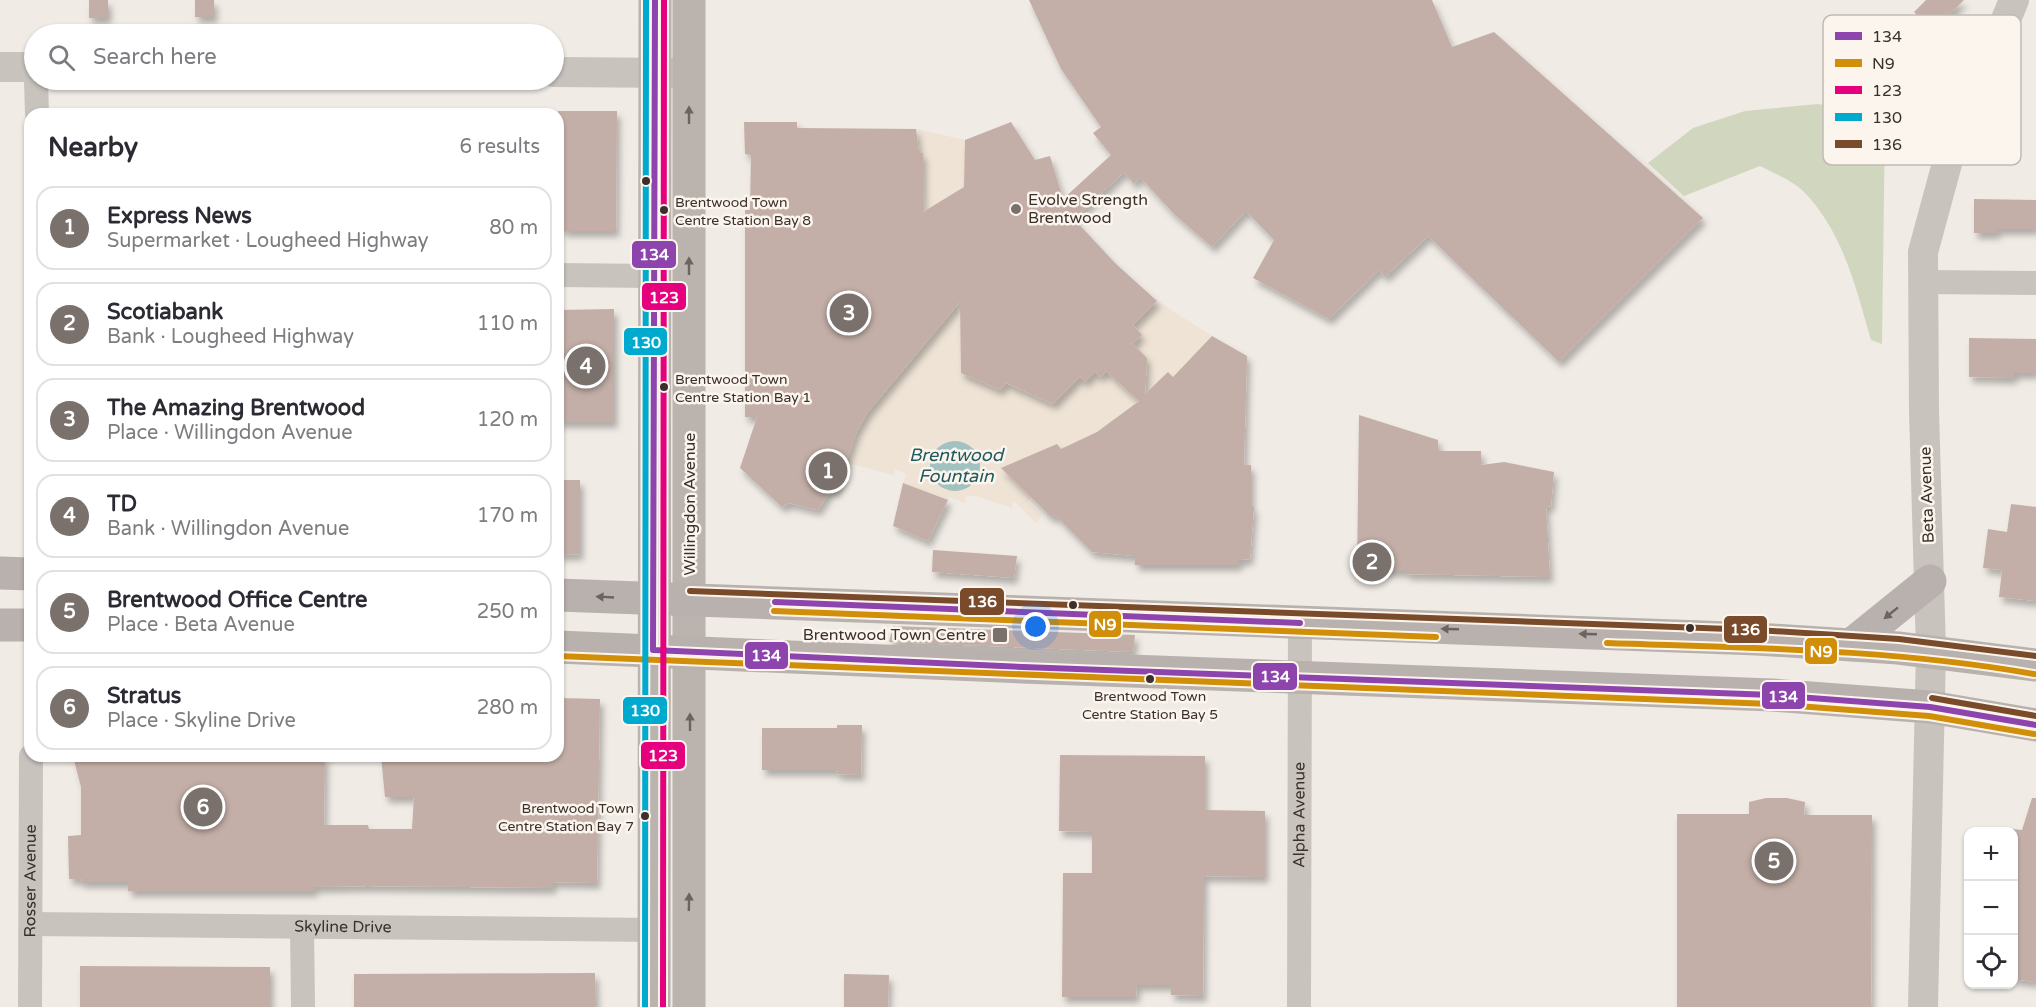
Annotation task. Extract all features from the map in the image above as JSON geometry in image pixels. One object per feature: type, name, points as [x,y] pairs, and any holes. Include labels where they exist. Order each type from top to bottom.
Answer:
[{"type":"main road","points":[[654,1007],[656,930],[653,598],[656,0]]},
{"type":"main road","name":"Willingdon Avenue","points":[[689,0],[689,1007]]},
{"type":"main road","points":[[0,573],[24,574]]},
{"type":"main road","points":[[1852,644],[1930,581]]},
{"type":"main road","points":[[564,595],[1852,644],[1931,651],[2036,665]]},
{"type":"main road","points":[[0,625],[24,625]]},
{"type":"main road","points":[[564,647],[1772,694],[1930,706],[2036,725]]},
{"type":"street","name":"Beta Avenue","points":[[2008,15],[2014,0]]},
{"type":"street","points":[[0,67],[24,67]]},
{"type":"street","points":[[564,72],[689,73]]},
{"type":"street","points":[[36,90],[36,108]]},
{"type":"street","name":"Beta Avenue","points":[[1923,1007],[1931,651],[1923,252],[1946,165]]},
{"type":"street","points":[[564,275],[654,276]]},
{"type":"street","points":[[1923,282],[2036,283]]},
{"type":"street","name":"Alpha Avenue","points":[[1299,1007],[1300,623]]},
{"type":"street","name":"Rosser Avenue","points":[[30,1007],[31,762]]},
{"type":"street","name":"Skyline Drive","points":[[31,924],[656,930]]},
{"type":"street","points":[[302,927],[303,1007]]},
{"type":"green space","points":[[1823,105],[1823,165],[1884,165],[1882,344],[1871,340],[1853,281],[1829,225],[1800,188],[1760,166],[1684,196],[1648,163],[1693,128],[1745,111]]},
{"type":"shaded area","points":[[916,129],[965,140],[965,287],[954,295],[964,341],[1000,381],[1053,404],[1157,301],[1212,336],[1173,377],[1168,373],[1137,402],[1097,432],[1066,447],[1028,502],[1042,516],[1036,523],[1013,500],[1012,508],[976,496],[966,496],[965,503],[949,497],[948,500],[903,483],[906,474],[895,469],[894,475],[832,459],[927,248],[923,153],[919,153]]},
{"type":"water","name":"Brentwood Fountain","points":[[955,441],[964,443],[975,452],[980,466],[978,475],[969,486],[955,491],[946,489],[935,480],[930,466],[932,457],[941,446]]},
{"type":"building","points":[[89,0],[108,0],[108,18],[89,18]]},
{"type":"building","points":[[195,0],[214,0],[214,17],[195,17]]},
{"type":"building","points":[[1029,0],[1432,0],[1452,47],[1494,32],[1703,218],[1559,362],[1428,236],[1385,277],[1379,270],[1329,319],[1253,278],[1274,240],[1246,211],[1212,247],[1174,214],[1140,177],[1134,184],[1124,172],[1074,219],[1115,263],[1157,301],[1133,325],[1142,335],[1133,344],[1147,358],[1145,394],[1168,372],[1173,377],[1212,336],[1247,356],[1244,465],[1251,465],[1251,507],[1254,507],[1250,559],[1239,560],[1239,565],[1135,565],[1135,556],[1092,552],[1055,515],[1052,518],[1001,468],[1057,444],[1061,449],[1097,432],[1139,401],[1106,371],[1101,377],[1095,372],[1085,382],[1080,377],[1053,404],[1006,383],[1000,390],[961,373],[960,302],[868,412],[857,431],[836,492],[831,490],[818,510],[789,503],[782,507],[740,468],[757,417],[745,417],[745,210],[750,210],[751,155],[745,154],[744,122],[797,122],[797,128],[916,129],[919,153],[923,153],[923,212],[964,187],[965,140],[1011,122],[1035,160],[1050,156],[1063,199],[1111,155],[1093,133],[1101,127],[1061,69]]},
{"type":"building","points":[[1926,0],[1964,0],[1949,15],[1917,15],[1914,12]]},
{"type":"building","points":[[564,111],[617,111],[616,231],[564,231]]},
{"type":"building","points":[[1974,199],[2036,200],[2036,229],[1997,229],[1997,233],[1974,233]]},
{"type":"building","points":[[614,309],[614,422],[564,422],[564,310]]},
{"type":"building","points":[[1969,338],[2036,339],[2036,373],[2014,373],[2014,378],[1969,377]]},
{"type":"building","points":[[1359,415],[1438,440],[1438,451],[1481,451],[1481,465],[1504,462],[1554,472],[1551,506],[1546,507],[1550,577],[1357,571]]},
{"type":"building","points":[[564,480],[580,480],[580,554],[564,555]]},
{"type":"building","points":[[903,483],[948,500],[928,541],[893,526]]},
{"type":"building","points":[[2011,504],[2036,507],[2036,601],[1999,597],[2002,570],[1983,568],[1988,529],[2007,532]]},
{"type":"building","points":[[933,550],[1017,556],[1014,578],[932,572]]},
{"type":"building","points":[[893,626],[1135,635],[1133,652],[889,642]]},
{"type":"building","points":[[564,698],[600,699],[597,883],[553,882],[553,888],[368,886],[314,887],[314,891],[128,891],[128,882],[80,882],[81,879],[69,879],[68,836],[81,835],[81,787],[75,762],[325,762],[324,825],[368,825],[369,829],[412,829],[414,797],[385,797],[382,762],[564,762]]},
{"type":"building","points":[[837,725],[862,725],[861,775],[836,774],[837,770],[762,770],[762,728],[837,728]]},
{"type":"building","points":[[1060,755],[1205,756],[1205,810],[1265,811],[1265,877],[1204,876],[1203,996],[1171,995],[1171,985],[1137,985],[1136,997],[1062,997],[1063,873],[1092,873],[1092,832],[1059,831]]},
{"type":"building","points":[[1766,798],[1787,798],[1805,802],[1804,815],[1872,815],[1871,1007],[1677,1007],[1677,814],[1749,814],[1749,802]]},
{"type":"building","points":[[2032,798],[2036,798],[2036,982],[2018,980],[2018,830],[2022,830]]},
{"type":"building","points":[[80,966],[270,967],[270,1007],[80,1007]]},
{"type":"building","points":[[595,973],[596,1007],[354,1007],[354,974]]},
{"type":"building","points":[[844,974],[889,975],[888,1007],[844,1007]]},
{"type":"transit line","name":"130","points":[[645,1007],[646,0]]},
{"type":"transit line","name":"134","points":[[655,0],[653,650],[1023,667],[1772,695],[1930,707],[2036,725]]},
{"type":"transit line","name":"123","points":[[663,1007],[664,0]]},
{"type":"transit line","name":"136","points":[[690,591],[1757,630],[1899,639],[2036,656]]},
{"type":"transit line","name":"134","points":[[775,602],[1300,623]]},
{"type":"transit line","name":"N9","points":[[774,611],[1436,637]]},
{"type":"transit line","name":"N9","points":[[1607,643],[1821,651],[1928,659],[2034,674]]},
{"type":"transit line","name":"N9","points":[[564,656],[1771,704],[1929,716],[2034,734]]},
{"type":"transit line","name":"136","points":[[1932,698],[2036,716]]},
{"type":"place","name":"Evolve Strength Brentwood","points":[[1016,209]]},
{"type":"place","name":"Brentwood Town Centre Station Bay 8","points":[[664,210]]},
{"type":"place","name":"The Amazing Brentwood","points":[[849,313]]},
{"type":"place","name":"TD","points":[[586,366]]},
{"type":"place","name":"Brentwood Town Centre Station Bay 1","points":[[664,387]]},
{"type":"place","name":"Express News","points":[[828,471]]},
{"type":"place","name":"Scotiabank","points":[[1372,562]]},
{"type":"place","name":"Brentwood Town Centre","points":[[1000,635]]},
{"type":"place","name":"Brentwood Town Centre Station Bay 5","points":[[1150,679]]},
{"type":"place","name":"Stratus","points":[[203,807]]},
{"type":"place","name":"Brentwood Town Centre Station Bay 7","points":[[645,816]]},
{"type":"place","name":"Brentwood Office Centre","points":[[1774,861]]}]
